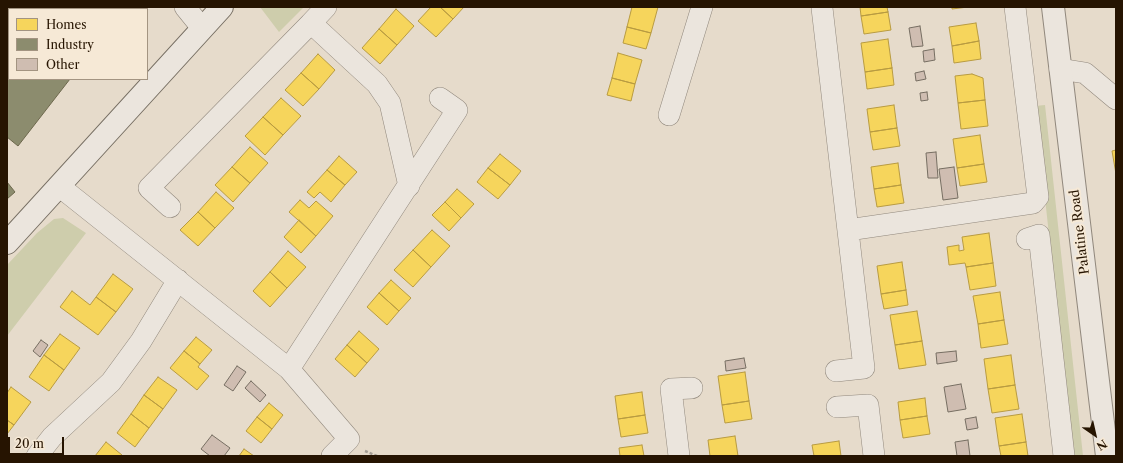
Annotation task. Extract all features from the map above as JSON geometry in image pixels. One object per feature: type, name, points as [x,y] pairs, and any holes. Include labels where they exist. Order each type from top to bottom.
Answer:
[{"type":"street","points":[[185,7],[202,28]]},
{"type":"street","points":[[7,243],[222,7]]},
{"type":"street","points":[[170,207],[150,188],[326,7]]},
{"type":"street","points":[[669,115],[702,7]]},
{"type":"street","points":[[848,230],[1032,203],[1038,197],[1016,7]]},
{"type":"street","name":"Palatine Road","points":[[1053,7],[1107,456]]},
{"type":"street","points":[[822,8],[864,368],[836,371]]},
{"type":"street","points":[[311,23],[377,84],[390,103],[409,186]]},
{"type":"street","points":[[1060,69],[1086,73],[1116,99]]},
{"type":"street","points":[[289,370],[457,110],[440,98]]},
{"type":"street","points":[[59,186],[289,370],[349,439],[332,456]]},
{"type":"street","points":[[1027,239],[1039,235],[1064,456]]},
{"type":"street","points":[[37,456],[52,437],[111,382],[141,341],[178,280]]},
{"type":"street","points":[[679,456],[671,389],[692,388]]},
{"type":"street","points":[[837,407],[868,405],[874,456]]},
{"type":"green space","points":[[260,7],[304,7],[279,32]]},
{"type":"green space","points":[[1045,105],[1083,456],[1073,456],[1035,106]]},
{"type":"green space","points":[[63,218],[86,233],[7,336],[7,265],[37,233],[54,219]]},
{"type":"building: Homes","points":[[431,7],[440,7],[453,19],[436,37],[418,21]]},
{"type":"building: Homes","points":[[440,7],[464,7],[453,19]]},
{"type":"building: Homes","points":[[632,7],[658,7],[651,33],[627,27]]},
{"type":"building: Homes","points":[[860,7],[887,7],[888,12],[861,16]]},
{"type":"building: Homes","points":[[952,7],[968,7],[952,9]]},
{"type":"building: Homes","points":[[396,9],[414,26],[397,45],[379,29]]},
{"type":"building: Homes","points":[[888,12],[891,30],[864,34],[861,16]]},
{"type":"building: Homes","points":[[976,23],[979,41],[952,46],[949,27]]},
{"type":"building: Homes","points":[[627,27],[651,33],[646,49],[623,43]]},
{"type":"building: Homes","points":[[379,29],[397,45],[380,64],[362,48]]},
{"type":"building: Homes","points":[[888,39],[892,68],[865,72],[861,43]]},
{"type":"building: Homes","points":[[979,41],[981,59],[954,63],[952,46]]},
{"type":"building: Homes","points":[[618,53],[642,60],[635,84],[612,78]]},
{"type":"building: Homes","points":[[318,54],[335,70],[319,89],[301,73]]},
{"type":"building: Homes","points":[[892,68],[894,85],[867,89],[865,72]]},
{"type":"building: Homes","points":[[301,73],[319,89],[303,106],[285,90]]},
{"type":"building: Homes","points":[[972,74],[983,78],[985,100],[958,103],[955,76]]},
{"type":"building: Homes","points":[[612,78],[635,84],[631,101],[607,95]]},
{"type":"building: Homes","points":[[281,98],[301,116],[283,135],[263,117]]},
{"type":"building: Homes","points":[[985,100],[988,126],[961,129],[958,103]]},
{"type":"building: Homes","points":[[894,105],[897,128],[870,132],[867,109]]},
{"type":"building: Homes","points":[[263,117],[283,135],[265,155],[245,136]]},
{"type":"building: Homes","points":[[897,128],[900,146],[873,150],[870,132]]},
{"type":"building: Homes","points":[[980,135],[984,164],[957,168],[953,139]]},
{"type":"building: Homes","points":[[250,147],[268,163],[250,183],[232,167]]},
{"type":"building: Homes","points":[[1116,150],[1116,174],[1112,151]]},
{"type":"building: Homes","points":[[500,154],[521,171],[510,185],[488,168]]},
{"type":"building: Homes","points":[[339,156],[357,172],[345,185],[327,170]]},
{"type":"building: Homes","points":[[898,163],[901,185],[874,189],[871,167]]},
{"type":"building: Homes","points":[[984,164],[987,182],[960,186],[957,168]]},
{"type":"building: Homes","points":[[232,167],[250,183],[233,202],[215,185]]},
{"type":"building: Homes","points":[[488,168],[510,185],[498,199],[477,182]]},
{"type":"building: Homes","points":[[327,170],[345,185],[331,202],[320,192],[314,198],[307,192]]},
{"type":"building: Homes","points":[[901,185],[904,203],[877,207],[874,189]]},
{"type":"building: Homes","points":[[457,189],[474,204],[461,218],[445,202]]},
{"type":"building: Homes","points":[[216,192],[234,208],[215,228],[198,212]]},
{"type":"building: Homes","points":[[300,200],[309,208],[316,201],[333,216],[316,236],[289,212]]},
{"type":"building: Homes","points":[[445,202],[461,218],[449,231],[432,215]]},
{"type":"building: Homes","points":[[198,212],[215,228],[198,246],[180,230]]},
{"type":"building: Homes","points":[[299,220],[316,236],[301,253],[284,237]]},
{"type":"building: Homes","points":[[432,230],[450,246],[431,267],[413,250]]},
{"type":"building: Homes","points":[[989,233],[993,263],[966,267],[965,263],[949,265],[947,247],[959,245],[959,251],[964,250],[962,237]]},
{"type":"building: Homes","points":[[413,250],[431,267],[413,287],[394,270]]},
{"type":"building: Homes","points":[[288,251],[306,267],[287,288],[270,272]]},
{"type":"building: Homes","points":[[902,262],[906,290],[881,294],[877,266]]},
{"type":"building: Homes","points":[[993,263],[996,286],[970,290],[966,267]]},
{"type":"building: Homes","points":[[270,272],[287,288],[270,307],[253,291]]},
{"type":"building: Homes","points":[[113,274],[133,289],[116,312],[96,297]]},
{"type":"building: Homes","points":[[391,280],[411,298],[399,311],[379,293]]},
{"type":"building: Homes","points":[[906,290],[908,305],[884,309],[881,294]]},
{"type":"building: Homes","points":[[72,291],[90,305],[96,297],[116,312],[98,335],[60,307]]},
{"type":"building: Homes","points":[[1000,292],[1004,320],[978,324],[973,296]]},
{"type":"building: Homes","points":[[379,293],[399,311],[387,325],[367,307]]},
{"type":"building: Homes","points":[[917,311],[922,341],[895,345],[890,315]]},
{"type":"building: Homes","points":[[1004,320],[1008,344],[981,348],[978,324]]},
{"type":"building: Homes","points":[[359,331],[379,349],[367,363],[347,345]]},
{"type":"building: Homes","points":[[60,334],[80,348],[64,370],[44,355]]},
{"type":"building: Homes","points":[[196,337],[212,350],[200,364],[184,351]]},
{"type":"building: Homes","points":[[922,341],[926,365],[899,369],[895,345]]},
{"type":"building: Homes","points":[[347,345],[367,363],[355,377],[335,359]]},
{"type":"building: Homes","points":[[184,351],[200,364],[198,367],[209,376],[197,390],[170,368]]},
{"type":"building: Homes","points":[[44,355],[64,370],[49,391],[29,377]]},
{"type":"building: Homes","points":[[1011,355],[1015,385],[988,389],[984,359]]},
{"type":"building: Homes","points":[[745,372],[749,401],[722,405],[718,376]]},
{"type":"building: Homes","points":[[158,377],[177,390],[163,409],[144,395]]},
{"type":"building: Homes","points":[[1015,385],[1019,409],[992,413],[988,389]]},
{"type":"building: Homes","points":[[11,387],[31,402],[14,425],[7,420],[7,393]]},
{"type":"building: Homes","points":[[642,392],[645,415],[618,419],[615,396]]},
{"type":"building: Homes","points":[[144,395],[163,409],[149,428],[131,414]]},
{"type":"building: Homes","points":[[925,398],[927,416],[900,420],[898,402]]},
{"type":"building: Homes","points":[[749,401],[752,419],[725,423],[722,405]]},
{"type":"building: Homes","points":[[269,403],[283,415],[272,429],[257,417]]},
{"type":"building: Homes","points":[[131,414],[149,428],[135,447],[117,433]]},
{"type":"building: Homes","points":[[1022,414],[1026,442],[999,446],[995,418]]},
{"type":"building: Homes","points":[[645,415],[648,433],[621,437],[618,419]]},
{"type":"building: Homes","points":[[927,416],[930,434],[903,438],[900,420]]},
{"type":"building: Homes","points":[[257,417],[272,429],[261,443],[246,431]]},
{"type":"building: Homes","points":[[7,420],[14,425],[7,434]]},
{"type":"building: Homes","points":[[735,436],[738,456],[710,456],[708,440]]},
{"type":"building: Homes","points":[[839,441],[841,456],[814,456],[812,445]]},
{"type":"building: Homes","points":[[106,442],[122,455],[122,456],[95,456]]},
{"type":"building: Homes","points":[[1026,442],[1028,456],[1001,456],[999,446]]},
{"type":"building: Homes","points":[[642,445],[644,456],[620,456],[619,448]]},
{"type":"building: Homes","points":[[244,449],[254,456],[239,456]]},
{"type":"building: Industry","points":[[117,7],[118,8],[18,8]]},
{"type":"building: Industry","points":[[8,21],[8,80],[69,80],[18,146],[7,137]]},
{"type":"building: Industry","points":[[7,182],[15,192],[7,199]]},
{"type":"building: Other","points":[[920,26],[923,46],[912,47],[909,28]]},
{"type":"building: Other","points":[[934,49],[935,60],[924,62],[923,51]]},
{"type":"building: Other","points":[[924,71],[926,79],[916,81],[915,73]]},
{"type":"building: Other","points":[[927,92],[928,100],[921,101],[920,93]]},
{"type":"building: Other","points":[[936,152],[938,178],[928,178],[926,153]]},
{"type":"building: Other","points":[[954,167],[958,198],[943,200],[939,169]]},
{"type":"building: Other","points":[[41,340],[48,345],[40,357],[33,351]]},
{"type":"building: Other","points":[[956,351],[957,361],[937,364],[936,353]]},
{"type":"building: Other","points":[[744,358],[746,368],[726,371],[725,361]]},
{"type":"building: Other","points":[[237,366],[246,372],[233,391],[224,385]]},
{"type":"building: Other","points":[[251,381],[266,395],[260,402],[245,388]]},
{"type":"building: Other","points":[[961,384],[966,409],[948,412],[944,387]]},
{"type":"building: Other","points":[[976,417],[978,428],[967,430],[965,419]]},
{"type":"building: Other","points":[[212,435],[230,448],[224,456],[210,456],[201,449]]},
{"type":"building: Other","points":[[968,440],[970,456],[957,456],[955,442]]}]
